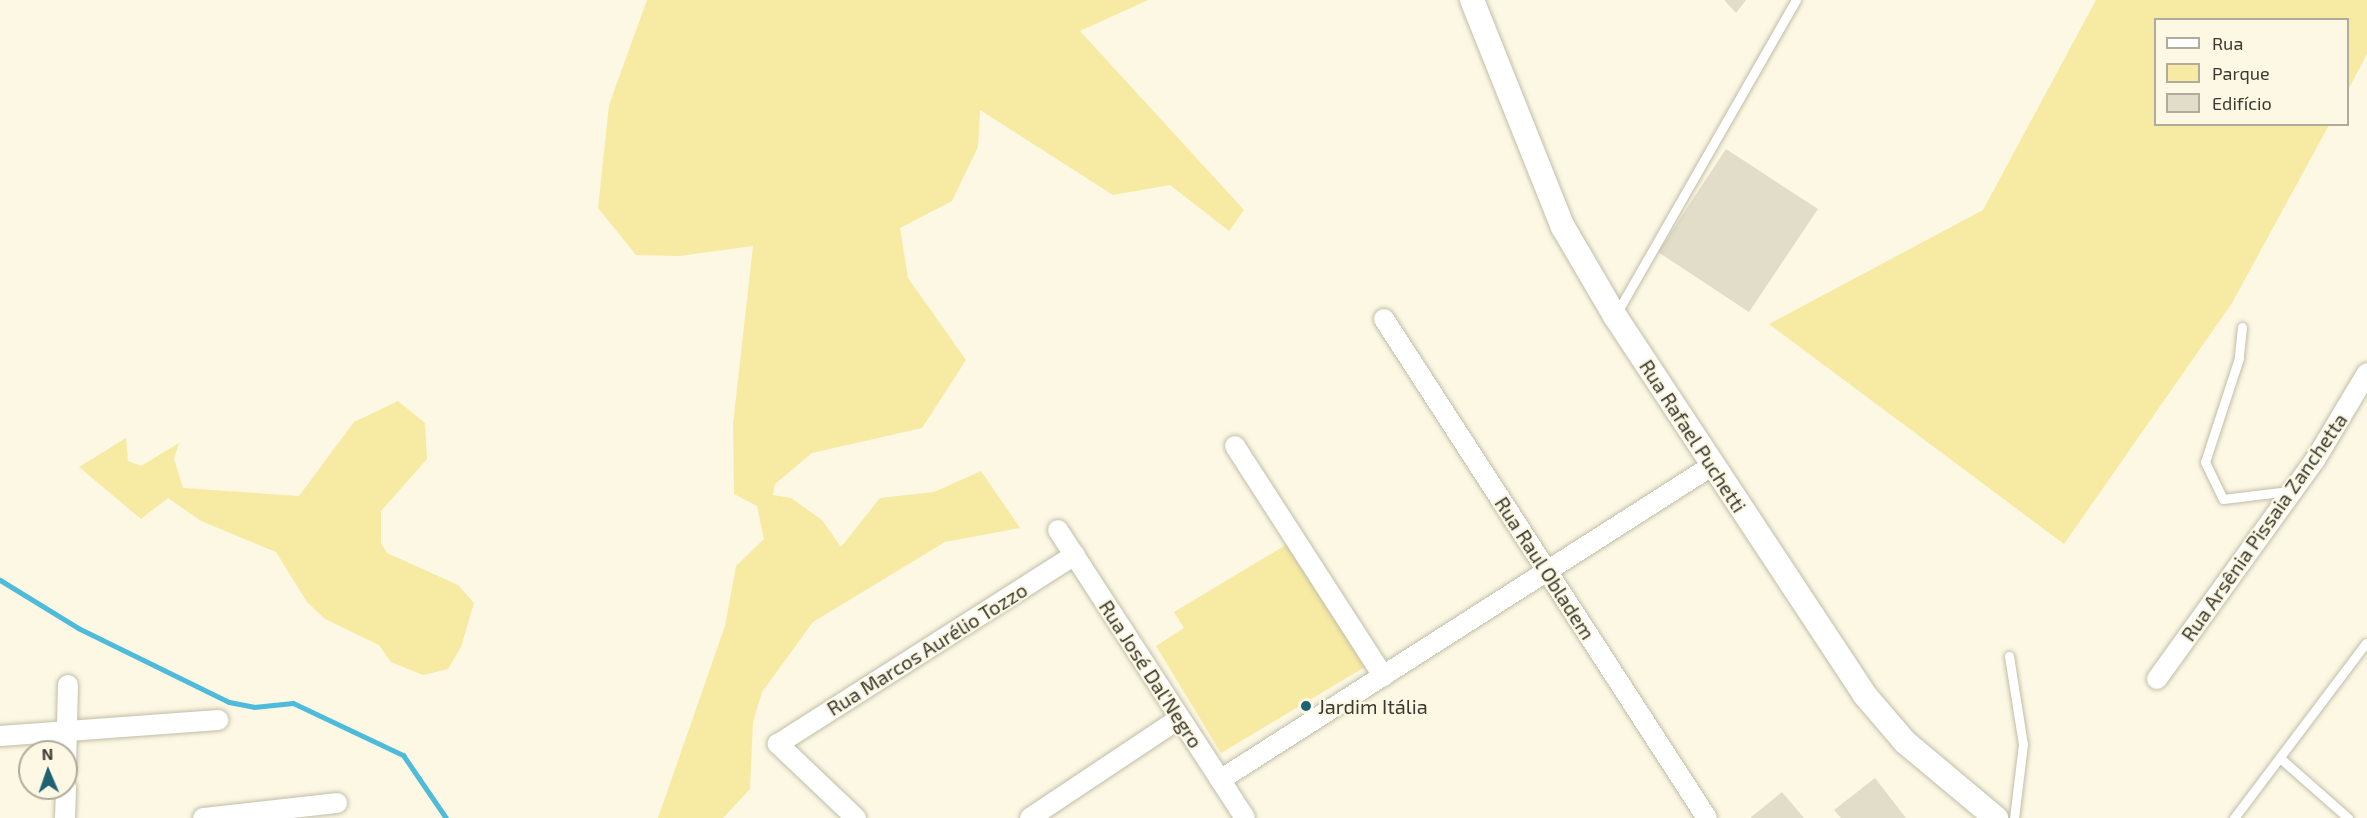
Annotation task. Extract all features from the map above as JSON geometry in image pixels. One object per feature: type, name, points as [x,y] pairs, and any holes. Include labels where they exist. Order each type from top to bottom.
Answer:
[{"type":"street","name":"Rua Rafael Puchetti","points":[[1472,0],[1563,227],[1615,316],[1864,694],[1905,742],[1996,818]]},
{"type":"street","name":"Rua Raul Obladem","points":[[1384,319],[1707,818]]},
{"type":"street","name":"Rua Arsênia Pissaia Zanchetta","points":[[2157,679],[2295,490],[2367,373]]},
{"type":"street","points":[[1235,446],[1383,676]]},
{"type":"street","points":[[1220,780],[1713,465]]},
{"type":"street","name":"Rua José Dal'Negro","points":[[1058,530],[1245,818]]},
{"type":"street","name":"Rua Marcos Aurélio Tozzo","points":[[856,818],[778,744],[1075,555]]},
{"type":"street","points":[[67,740],[68,685]]},
{"type":"street","points":[[1030,818],[1180,718]]},
{"type":"street","points":[[0,736],[67,728],[218,720]]},
{"type":"street","points":[[65,818],[66,800]]},
{"type":"street","points":[[203,818],[337,803]]},
{"type":"lane","points":[[1615,316],[1797,0]]},
{"type":"lane","points":[[2242,327],[2239,358],[2205,462],[2223,499],[2295,490]]},
{"type":"lane","points":[[2234,818],[2366,644]]},
{"type":"lane","points":[[2009,657],[2023,744],[2014,818]]},
{"type":"lane","points":[[2280,758],[2348,818]]},
{"type":"green space","points":[[647,0],[1148,0],[1080,31],[1244,210],[1229,231],[1170,185],[1113,195],[980,110],[978,147],[952,201],[900,228],[908,278],[966,360],[922,428],[812,453],[775,484],[773,495],[791,498],[822,520],[841,547],[880,498],[934,492],[981,471],[1020,528],[945,542],[813,622],[762,692],[753,722],[750,789],[723,818],[658,818],[725,626],[736,566],[764,539],[757,506],[734,494],[733,424],[753,246],[679,256],[636,255],[598,208],[609,105]]},
{"type":"green space","points":[[2096,0],[2367,0],[2367,54],[2349,88],[2349,18],[2154,18],[2154,126],[2328,126],[2232,303],[2064,544],[1769,324],[1983,210]]},
{"type":"green space","points":[[398,401],[425,423],[427,459],[381,511],[381,543],[387,553],[458,585],[474,603],[461,647],[448,669],[423,675],[391,662],[379,645],[325,619],[307,602],[276,552],[201,521],[168,498],[141,519],[79,467],[126,438],[128,461],[141,466],[179,443],[174,459],[183,488],[299,496],[354,422]]},
{"type":"green space","points":[[1289,543],[1365,667],[1221,753],[1156,646],[1184,628],[1174,612]]},
{"type":"building","points":[[1724,0],[1746,0],[1736,13]]},
{"type":"building","points":[[1726,149],[1818,209],[1749,312],[1658,252]]},
{"type":"building","points":[[1875,778],[1906,818],[1841,818],[1834,810]]},
{"type":"building","points":[[1782,792],[1804,818],[1750,818]]},
{"type":"waterway","points":[[0,580],[78,628],[229,702],[254,707],[293,703],[403,755],[446,818]]},
{"type":"place","name":"Jardim Itália","points":[[1306,706]]}]
